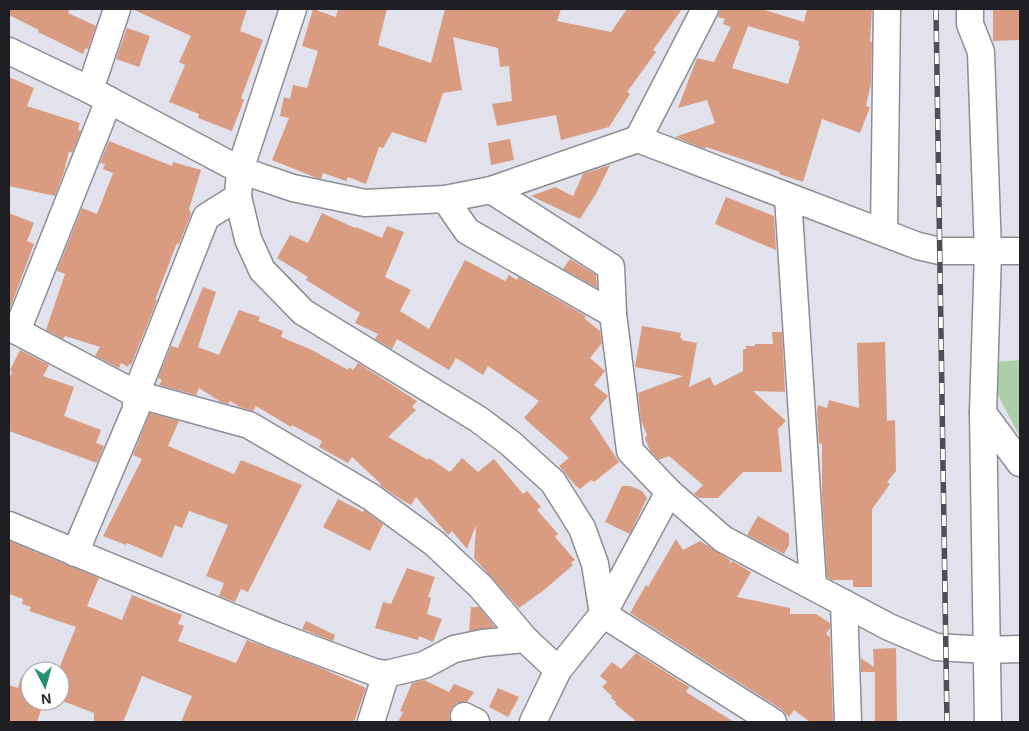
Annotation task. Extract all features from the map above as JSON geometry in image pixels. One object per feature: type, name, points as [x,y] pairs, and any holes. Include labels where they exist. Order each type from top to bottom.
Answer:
[{"type":"street","points":[[117,9],[100,95],[13,329],[136,394],[249,425],[371,498],[434,542],[482,587],[525,639],[558,670]]},
{"type":"street","points":[[293,9],[240,170],[238,197],[248,239],[262,270],[303,312],[478,418],[510,443],[553,482],[582,528],[596,564],[603,614],[773,722]]},
{"type":"street","points":[[638,139],[705,9]]},
{"type":"street","points":[[884,232],[887,9]]},
{"type":"street","points":[[970,9],[970,24],[981,52],[988,252],[983,412],[988,722]]},
{"type":"street","points":[[9,51],[100,95],[240,170],[293,188],[365,204],[445,198],[490,190],[638,139],[918,246],[940,251],[1020,251]]},
{"type":"street","points":[[490,190],[611,267],[613,314],[630,451],[670,492],[723,539],[889,627],[936,647],[987,650],[1020,649]]},
{"type":"street","points":[[75,554],[136,409],[136,394],[206,217],[238,197]]},
{"type":"street","points":[[788,197],[813,586]]},
{"type":"street","points":[[445,198],[467,231],[613,314]]},
{"type":"street","points":[[983,412],[1020,463]]},
{"type":"street","points":[[533,722],[558,670],[603,614],[670,492]]},
{"type":"street","points":[[9,525],[75,554],[275,635],[374,672],[386,674],[424,665],[454,649],[482,643],[525,639]]},
{"type":"street","points":[[844,603],[848,722]]},
{"type":"street","points":[[371,722],[386,674]]},
{"type":"green space","points":[[1020,360],[1020,437],[997,393],[995,362]]},
{"type":"building","points":[[9,9],[70,9],[68,13],[96,26],[88,49],[86,48],[83,54],[38,32],[39,30],[9,15]]},
{"type":"building","points":[[132,9],[247,9],[240,31],[263,40],[241,98],[244,100],[232,131],[198,118],[199,114],[169,102],[185,65],[179,62],[191,36]]},
{"type":"building","points":[[313,9],[336,17],[338,9],[387,9],[378,45],[431,63],[445,9],[561,9],[557,21],[611,32],[627,9],[682,9],[653,50],[656,52],[627,92],[630,94],[609,127],[561,140],[556,115],[497,126],[492,104],[512,101],[509,66],[500,67],[498,48],[453,37],[462,90],[443,93],[426,143],[392,132],[383,148],[379,147],[366,184],[348,177],[346,181],[323,173],[321,179],[317,178],[272,160],[289,118],[280,116],[284,97],[290,99],[293,85],[307,88],[318,51],[302,46]]},
{"type":"building","points":[[720,9],[761,9],[804,22],[807,9],[872,9],[870,42],[872,42],[871,83],[866,106],[870,107],[860,133],[822,119],[803,182],[779,174],[780,172],[706,147],[705,149],[675,137],[715,123],[707,100],[678,108],[697,58],[714,62],[731,27],[723,24],[725,19],[718,17]],"holes":[[[748,26],[799,41],[798,46],[800,46],[788,84],[732,68]]]},
{"type":"building","points":[[993,9],[1020,9],[1020,40],[993,41]]},
{"type":"building","points":[[127,28],[150,36],[139,67],[116,59]]},
{"type":"building","points":[[9,77],[34,88],[27,106],[80,123],[78,130],[81,131],[72,153],[69,151],[55,196],[9,186]]},
{"type":"building","points":[[510,139],[514,160],[491,165],[488,143]]},
{"type":"building","points":[[109,141],[172,166],[173,162],[201,170],[189,209],[191,214],[179,244],[177,243],[131,365],[129,364],[128,367],[121,363],[119,368],[95,356],[100,347],[65,336],[63,339],[46,330],[65,274],[57,271],[82,208],[97,214],[113,173],[103,169],[105,164],[100,163]]},
{"type":"building","points":[[610,165],[597,192],[580,219],[531,196],[555,187],[573,196],[583,174]]},
{"type":"building","points":[[726,197],[774,216],[776,250],[715,224]]},
{"type":"building","points":[[9,213],[34,223],[27,241],[34,244],[9,311]]},
{"type":"building","points":[[322,213],[382,238],[387,226],[404,232],[385,277],[411,290],[400,311],[429,329],[465,260],[505,281],[509,275],[517,280],[518,277],[586,316],[584,318],[600,331],[602,343],[590,358],[605,371],[594,385],[608,396],[590,418],[619,462],[594,482],[591,480],[580,489],[559,466],[569,458],[524,418],[539,401],[488,366],[483,375],[456,358],[449,370],[397,339],[392,349],[375,339],[378,334],[355,323],[360,313],[306,280],[308,277],[277,258],[290,235],[308,243]]},
{"type":"building","points":[[570,259],[596,275],[597,288],[563,269]]},
{"type":"building","points":[[203,287],[216,292],[198,347],[219,355],[239,310],[260,317],[258,321],[283,331],[281,337],[312,350],[348,370],[349,367],[353,370],[358,363],[417,401],[412,407],[416,410],[388,437],[428,460],[429,458],[450,472],[462,458],[478,472],[494,459],[523,494],[527,491],[541,507],[537,510],[558,534],[555,537],[575,560],[571,563],[573,565],[519,608],[474,558],[476,525],[467,549],[452,531],[448,535],[416,497],[411,505],[397,497],[380,485],[352,457],[348,463],[319,447],[322,441],[292,425],[291,427],[256,406],[253,411],[240,407],[230,401],[228,404],[221,402],[199,388],[196,395],[159,385],[162,380],[158,378],[171,346],[178,348]]},
{"type":"building","points":[[642,326],[681,333],[680,338],[682,340],[697,343],[689,387],[710,377],[714,386],[743,371],[743,349],[746,349],[746,346],[773,344],[772,332],[782,332],[785,392],[753,391],[786,421],[778,429],[782,472],[743,472],[718,498],[699,498],[694,494],[703,485],[669,456],[659,460],[650,451],[645,438],[647,435],[641,421],[638,393],[683,376],[635,367]]},
{"type":"building","points":[[885,342],[887,421],[895,420],[896,471],[887,482],[890,484],[872,509],[872,587],[853,587],[853,580],[832,580],[827,577],[822,494],[822,443],[819,444],[817,411],[818,405],[827,408],[829,400],[859,408],[857,343]]},
{"type":"building","points":[[20,350],[49,365],[43,376],[74,387],[64,416],[101,430],[96,443],[104,446],[97,463],[9,431],[9,379],[12,372],[10,370]]},
{"type":"building","points":[[150,413],[179,421],[168,446],[234,474],[241,460],[302,485],[248,592],[241,589],[235,602],[219,596],[224,583],[206,576],[228,525],[189,511],[182,528],[175,525],[162,558],[127,543],[126,545],[103,536],[142,459],[133,455]]},
{"type":"building","points":[[622,486],[630,486],[642,491],[647,498],[630,534],[605,522]]},
{"type":"building","points":[[338,499],[363,512],[364,510],[383,524],[370,551],[323,527]]},
{"type":"building","points":[[758,516],[789,534],[789,545],[784,554],[747,535]]},
{"type":"building","points":[[676,539],[683,550],[700,541],[730,560],[730,564],[732,561],[751,572],[737,597],[790,608],[790,614],[816,614],[830,623],[830,628],[826,634],[830,637],[833,722],[810,722],[794,710],[789,717],[781,709],[630,613],[646,585],[648,587]]},
{"type":"building","points":[[9,541],[99,578],[87,606],[122,620],[132,595],[182,615],[178,624],[184,626],[178,641],[236,663],[247,640],[321,668],[366,688],[354,722],[181,722],[192,696],[142,676],[123,722],[94,722],[94,713],[70,704],[70,661],[62,661],[76,627],[29,611],[31,607],[22,604],[23,599],[9,594]]},
{"type":"building","points":[[407,568],[435,577],[428,597],[431,598],[427,614],[442,619],[433,642],[419,636],[418,640],[375,628],[383,602],[391,604]]},
{"type":"building","points":[[471,607],[479,607],[495,627],[469,631]]},
{"type":"building","points":[[306,621],[335,635],[333,641],[302,629]]},
{"type":"building","points":[[896,648],[897,722],[875,722],[875,672],[861,672],[861,658],[874,667],[873,649]]},
{"type":"building","points":[[636,653],[689,687],[686,692],[734,722],[637,722],[615,704],[616,702],[611,698],[612,696],[602,687],[607,682],[600,676],[612,662],[621,669]]},
{"type":"building","points":[[424,680],[449,692],[454,684],[474,692],[467,702],[456,703],[451,709],[449,716],[451,722],[398,722],[403,712],[400,711],[412,683]]},
{"type":"building","points":[[20,681],[20,711],[41,711],[37,722],[9,722],[9,685],[18,688]]},
{"type":"building","points":[[498,688],[519,697],[508,717],[489,707]]},
{"type":"railway","points":[[936,9],[947,722]]}]
